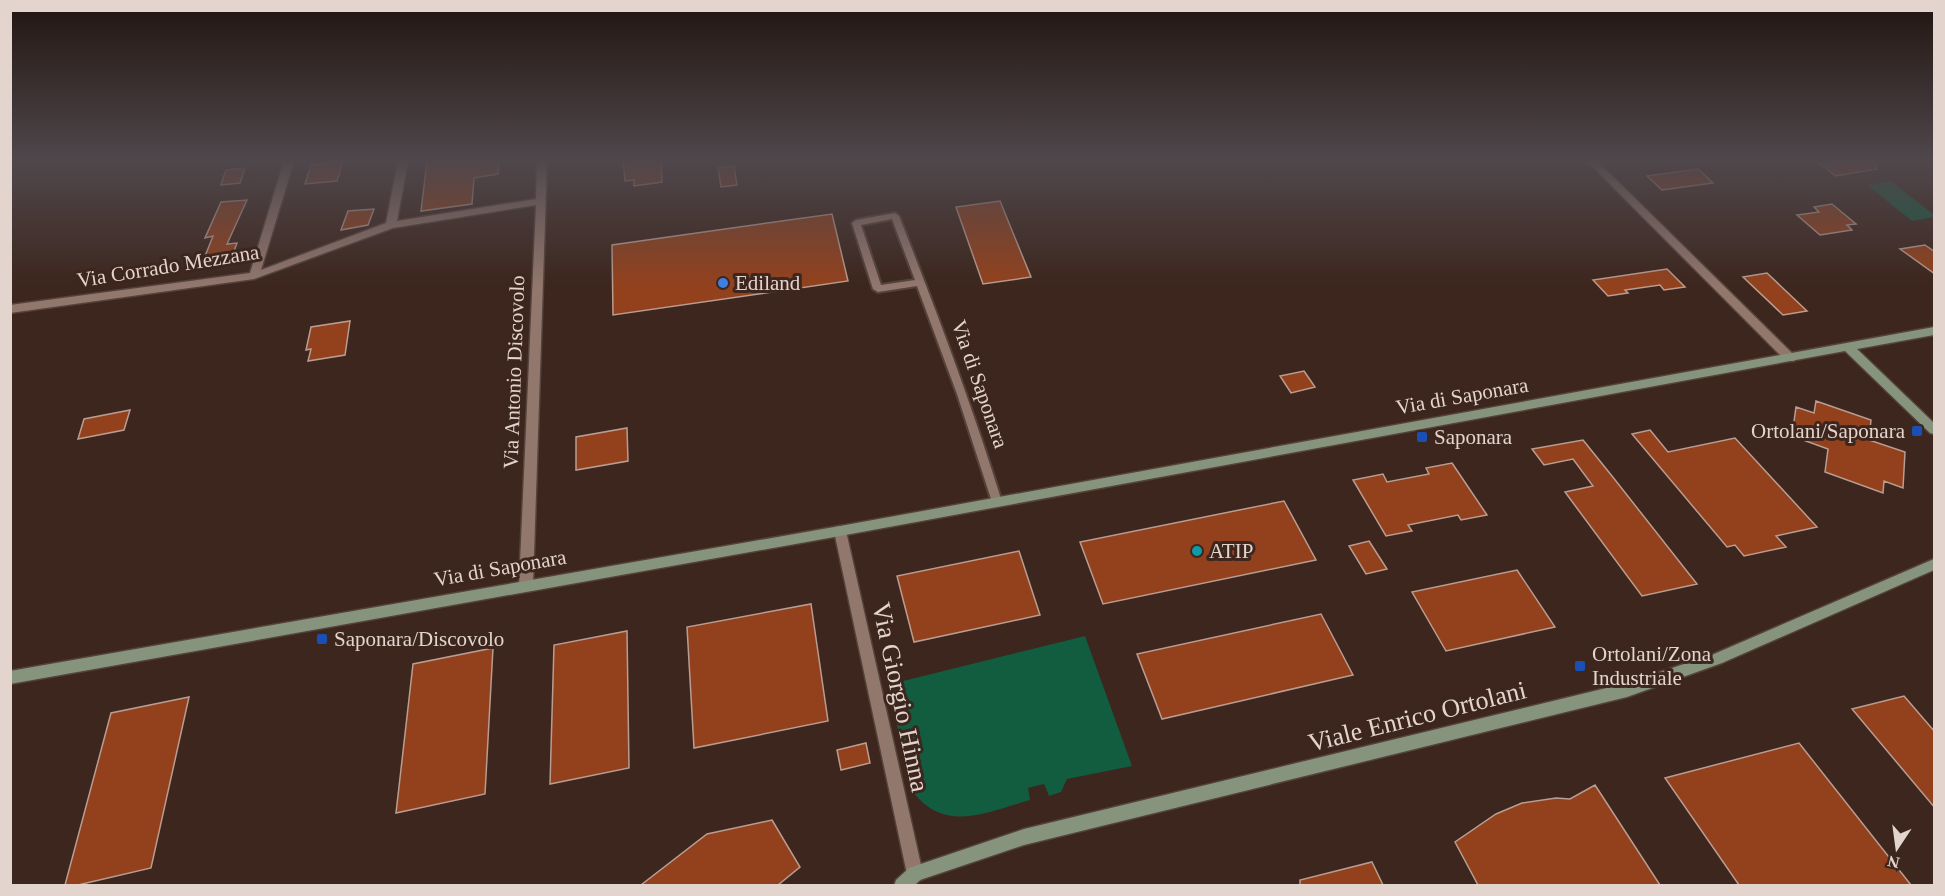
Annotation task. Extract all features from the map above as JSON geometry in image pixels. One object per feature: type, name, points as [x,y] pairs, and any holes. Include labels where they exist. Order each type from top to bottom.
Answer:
[{"type":"street","points":[[254,276],[276,203]]},
{"type":"street","points":[[391,225],[395,203]]},
{"type":"street","name":"Via Corrado Mezzana","points":[[10,309],[254,276],[391,225],[528,203]]},
{"type":"street","name":"Via Antonio Discovolo","points":[[526,585],[539,203]]},
{"type":"street","points":[[1633,203],[1790,358]]},
{"type":"street","name":"Via di Saponara","points":[[10,678],[840,531],[1935,331]]},
{"type":"street","points":[[1848,347],[1935,430]]},
{"type":"street","name":"Via Giorgio Hinna","points":[[840,531],[915,874]]},
{"type":"street","name":"Viale Enrico Ortolani","points":[[902,885],[915,874],[1024,837],[1627,690],[1717,659],[1935,564]]},
{"type":"lane","name":"Via di Saponara","points":[[921,282],[878,289],[856,223],[896,216],[953,366],[997,502]]},
{"type":"green space","points":[[1889,203],[1919,203],[1934,215],[1934,217],[1912,221]]},
{"type":"green space","points":[[1085,636],[1132,766],[1067,779],[1061,792],[1049,796],[1044,784],[1028,788],[1030,800],[983,814],[968,816],[939,813],[926,805],[913,792],[887,685]]},
{"type":"building","points":[[221,203],[246,203],[227,244],[237,243],[229,265],[200,269],[213,236],[205,238]]},
{"type":"building","points":[[422,203],[472,203],[472,204],[421,211]]},
{"type":"building","points":[[1001,203],[1031,277],[983,284],[956,207]]},
{"type":"building","points":[[1832,204],[1856,224],[1847,225],[1852,230],[1820,235],[1797,215],[1819,212],[1814,207]]},
{"type":"building","points":[[374,209],[368,225],[341,230],[348,211]]},
{"type":"building","points":[[832,214],[848,281],[613,315],[612,245]]},
{"type":"building","points":[[1925,245],[1935,252],[1935,274],[1900,249]]},
{"type":"building","points":[[1667,269],[1685,287],[1664,290],[1660,285],[1625,290],[1628,293],[1608,296],[1593,280]]},
{"type":"building","points":[[1767,273],[1807,311],[1783,315],[1743,277]]},
{"type":"building","points":[[350,321],[345,355],[308,361],[311,349],[306,350],[311,327]]},
{"type":"building","points":[[1304,371],[1315,387],[1291,393],[1280,376]]},
{"type":"building","points":[[1816,401],[1871,420],[1869,440],[1905,452],[1903,488],[1884,481],[1883,493],[1825,472],[1828,449],[1792,436],[1796,407],[1814,413]]},
{"type":"building","points":[[130,410],[124,430],[78,439],[84,419]]},
{"type":"building","points":[[627,428],[628,461],[576,470],[576,437]]},
{"type":"building","points":[[1650,430],[1668,452],[1735,438],[1817,527],[1776,536],[1786,547],[1744,556],[1735,545],[1727,547],[1632,434]]},
{"type":"building","points":[[1583,440],[1697,584],[1642,596],[1565,492],[1593,486],[1573,459],[1544,465],[1532,449]]},
{"type":"building","points":[[1452,463],[1487,515],[1461,520],[1458,515],[1408,525],[1412,531],[1386,536],[1353,480],[1383,474],[1387,482],[1429,474],[1426,468]]},
{"type":"building","name":"ATIP","points":[[1284,501],[1316,560],[1103,604],[1080,542]]},
{"type":"building","points":[[1369,541],[1387,569],[1366,574],[1349,546]]},
{"type":"building","points":[[1019,551],[1040,615],[914,642],[897,576]]},
{"type":"building","points":[[1517,570],[1555,627],[1446,651],[1412,592]]},
{"type":"building","points":[[811,604],[828,721],[694,748],[687,627]]},
{"type":"building","points":[[1321,614],[1353,675],[1162,719],[1137,654]]},
{"type":"building","points":[[627,631],[629,768],[550,784],[554,645]]},
{"type":"building","points":[[493,648],[485,794],[396,813],[413,664]]},
{"type":"building","points":[[1904,696],[1935,732],[1935,808],[1852,709]]},
{"type":"building","points":[[189,697],[151,868],[78,885],[65,885],[111,713]]},
{"type":"building","points":[[866,743],[870,763],[841,770],[837,750]]},
{"type":"building","points":[[1799,743],[1911,885],[1739,885],[1665,778]]},
{"type":"building","points":[[1595,785],[1660,885],[1478,885],[1455,842],[1496,814],[1522,803],[1556,798],[1570,799]]},
{"type":"building","points":[[772,820],[800,867],[778,885],[641,885],[707,834]]},
{"type":"building","points":[[1372,862],[1383,885],[1300,885],[1300,880]]},
{"type":"place","name":"Ediland","points":[[723,283]]},
{"type":"place","name":"Ortolani/Saponara","points":[[1917,431]]},
{"type":"place","name":"Saponara","points":[[1422,437]]},
{"type":"place","name":"ATIP","points":[[1197,551]]},
{"type":"place","name":"Saponara/Discovolo","points":[[322,639]]},
{"type":"place","name":"Ortolani/Zona Industriale","points":[[1580,666]]}]
